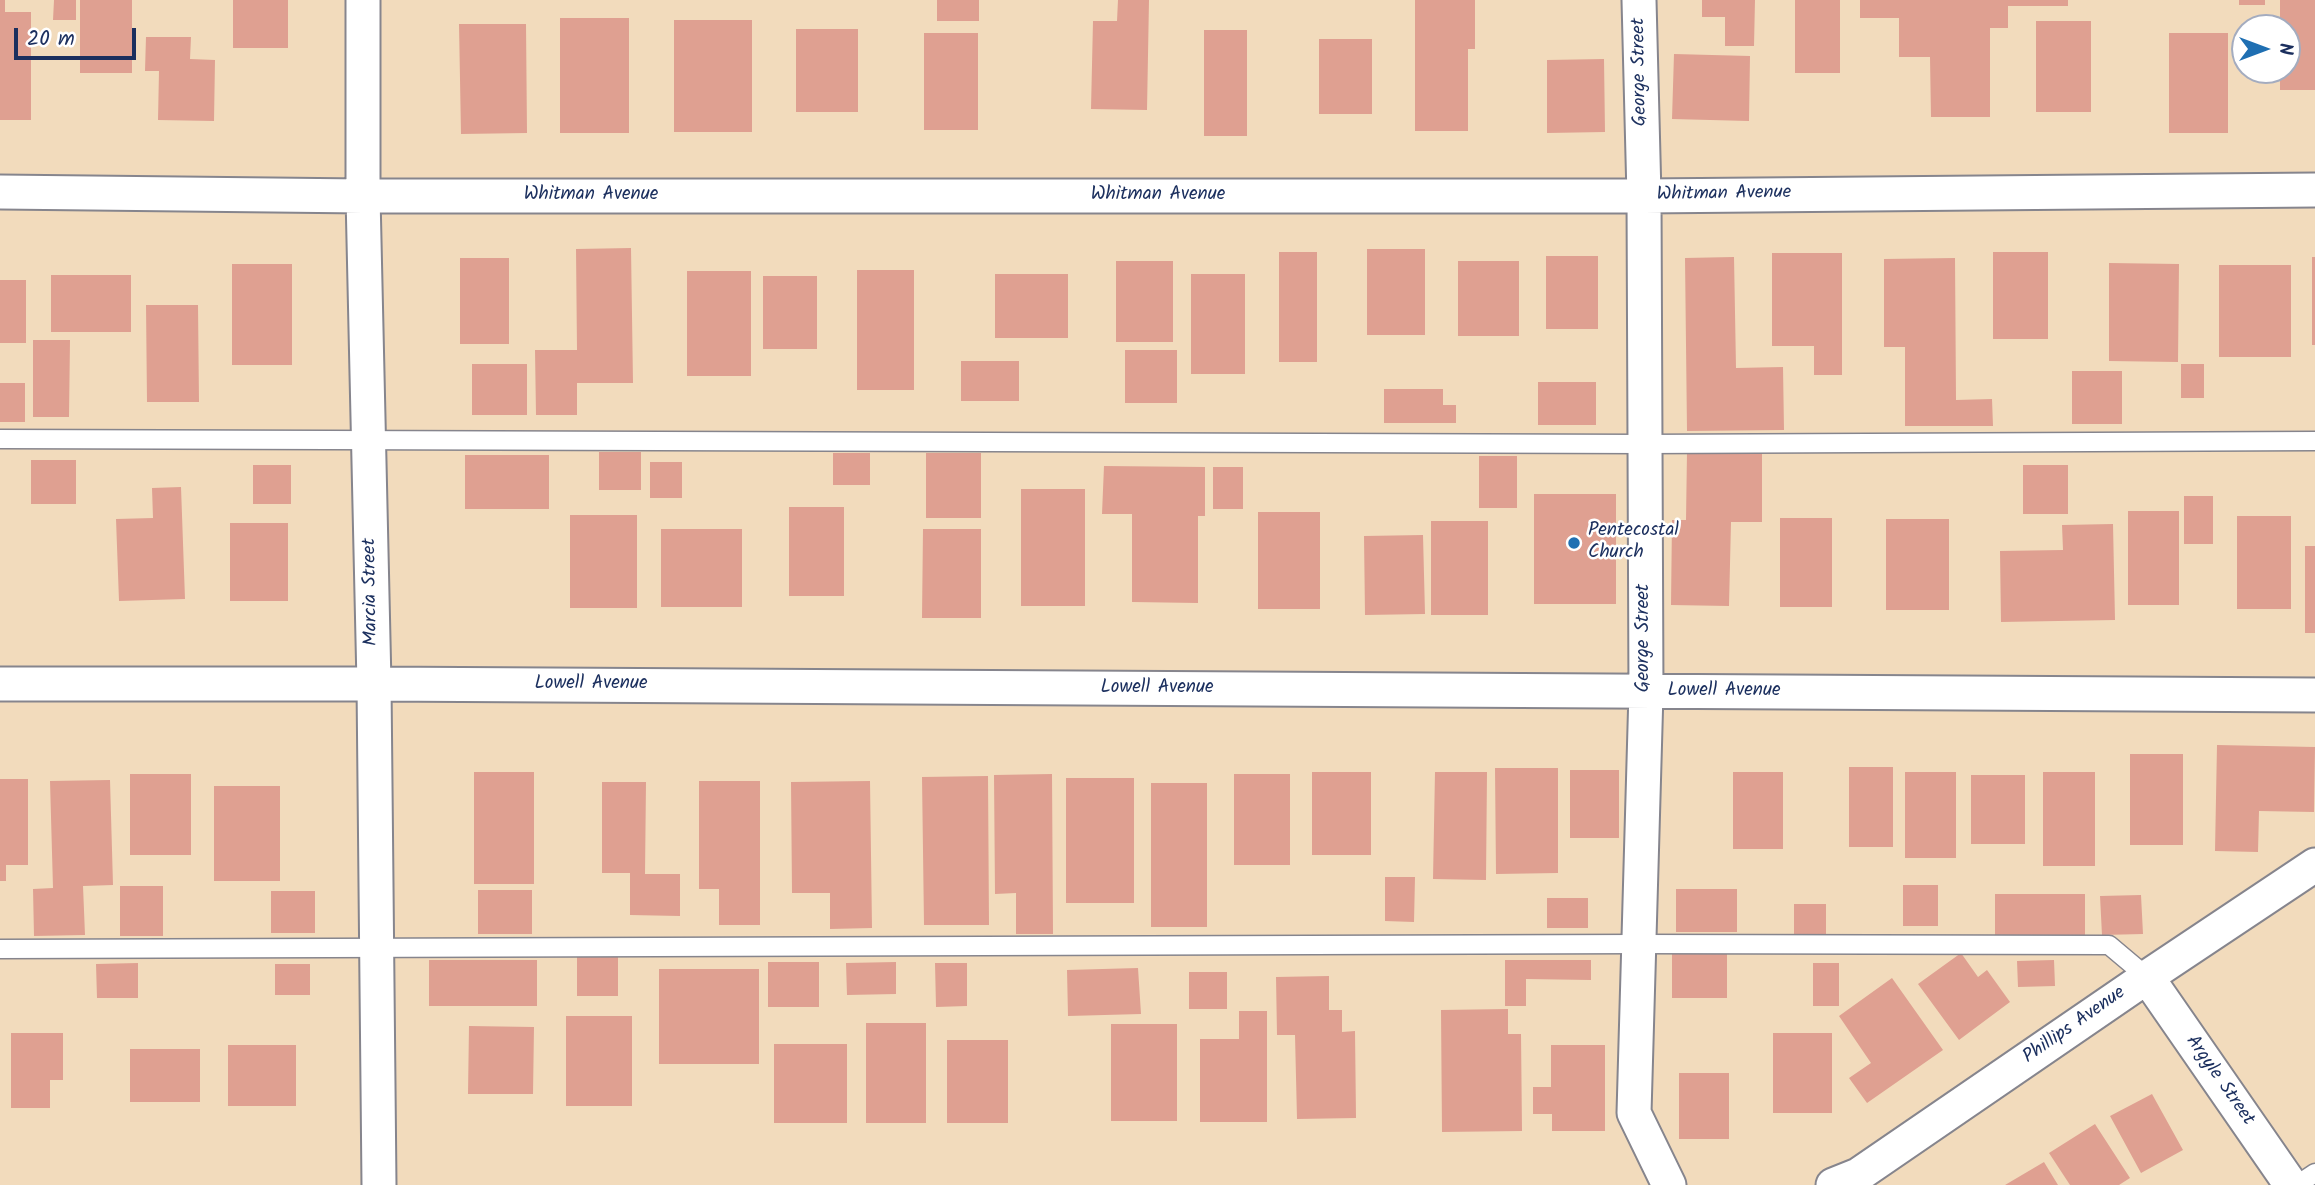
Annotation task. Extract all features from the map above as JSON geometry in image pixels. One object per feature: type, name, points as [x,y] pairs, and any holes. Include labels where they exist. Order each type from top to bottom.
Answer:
[{"type":"street","name":"Marcia Street","points":[[363,0],[363,196],[374,684],[379,1185]]},
{"type":"street","name":"George Street","points":[[1639,0],[1644,196],[1646,692],[1634,1113],[1669,1185]]},
{"type":"street","name":"Whitman Avenue","points":[[0,192],[363,196],[1644,196],[2315,190]]},
{"type":"street","name":"Lowell Avenue","points":[[0,684],[2315,695]]},
{"type":"street","name":"Phillips Avenue","points":[[1833,1185],[1858,1175],[2315,865]]},
{"type":"street","name":"Argyle Street","points":[[2147,977],[2291,1185]]},
{"type":"lane","points":[[0,439],[1644,444],[2315,441]]},
{"type":"lane","points":[[0,949],[2109,945],[2147,977]]},
{"type":"lane","points":[[2297,1185],[2315,1173]]},
{"type":"building","points":[[0,0],[5,0],[5,12],[31,12],[31,120],[0,120]]},
{"type":"building","points":[[54,0],[76,0],[76,20],[53,20]]},
{"type":"building","points":[[80,0],[132,0],[132,73],[80,73]]},
{"type":"building","points":[[233,0],[288,0],[288,48],[233,48]]},
{"type":"building","points":[[937,0],[979,0],[979,21],[937,21]]},
{"type":"building","points":[[1118,0],[1149,0],[1147,110],[1091,109],[1093,21],[1117,21]]},
{"type":"building","points":[[1415,0],[1475,0],[1475,49],[1468,49],[1468,131],[1415,131]]},
{"type":"building","points":[[1702,0],[1755,0],[1754,46],[1725,46],[1725,17],[1702,17]]},
{"type":"building","points":[[1795,0],[1840,0],[1840,73],[1795,73]]},
{"type":"building","points":[[1860,0],[2068,0],[2068,6],[2008,6],[2008,28],[1990,28],[1990,117],[1931,117],[1930,57],[1899,57],[1899,18],[1860,18]]},
{"type":"building","points":[[2239,0],[2265,0],[2265,5],[2239,5]]},
{"type":"building","points":[[2280,0],[2315,0],[2315,90],[2280,90],[2280,84],[2301,84],[2301,14],[2280,14]]},
{"type":"building","points":[[560,18],[629,18],[629,133],[560,133]]},
{"type":"building","points":[[674,20],[752,20],[752,132],[674,132]]},
{"type":"building","points":[[2036,21],[2091,21],[2091,112],[2036,112]]},
{"type":"building","points":[[459,24],[526,24],[527,133],[461,134]]},
{"type":"building","points":[[796,29],[858,29],[858,112],[796,112]]},
{"type":"building","points":[[1204,30],[1247,30],[1247,136],[1204,136]]},
{"type":"building","points":[[924,33],[978,33],[978,130],[924,130]]},
{"type":"building","points":[[2169,33],[2228,33],[2228,133],[2169,133]]},
{"type":"building","points":[[146,37],[191,37],[190,59],[215,60],[214,121],[158,120],[159,71],[145,71]]},
{"type":"building","points":[[1319,39],[1372,39],[1372,114],[1319,114]]},
{"type":"building","points":[[1674,54],[1750,56],[1749,121],[1672,119]]},
{"type":"building","points":[[1604,59],[1605,132],[1547,133],[1547,60]]},
{"type":"building","points":[[631,248],[633,383],[577,383],[577,415],[536,415],[535,350],[577,350],[576,249]]},
{"type":"building","points":[[1367,249],[1425,249],[1425,335],[1367,335]]},
{"type":"building","points":[[1279,252],[1317,252],[1317,362],[1279,362]]},
{"type":"building","points":[[1993,252],[2048,252],[2048,339],[1993,339]]},
{"type":"building","points":[[1772,253],[1842,253],[1842,375],[1814,375],[1814,346],[1772,346]]},
{"type":"building","points":[[1546,256],[1598,256],[1598,329],[1546,329]]},
{"type":"building","points":[[1734,257],[1736,368],[1783,367],[1784,430],[1687,431],[1685,258]]},
{"type":"building","points":[[2312,257],[2315,257],[2315,345],[2312,345]]},
{"type":"building","points":[[460,258],[509,258],[509,344],[460,344]]},
{"type":"building","points":[[1955,258],[1956,400],[1992,399],[1993,426],[1905,426],[1905,347],[1884,347],[1884,259]]},
{"type":"building","points":[[1116,261],[1173,261],[1173,342],[1116,342]]},
{"type":"building","points":[[1458,261],[1519,261],[1519,336],[1458,336]]},
{"type":"building","points":[[2109,263],[2179,264],[2178,362],[2109,361]]},
{"type":"building","points":[[232,264],[292,264],[292,365],[232,365]]},
{"type":"building","points":[[2219,265],[2291,265],[2291,357],[2219,357]]},
{"type":"building","points":[[857,270],[914,270],[914,390],[857,390]]},
{"type":"building","points":[[687,271],[751,271],[751,376],[687,376]]},
{"type":"building","points":[[995,274],[1068,274],[1068,338],[995,338]]},
{"type":"building","points":[[1191,274],[1245,274],[1245,374],[1191,374]]},
{"type":"building","points":[[51,275],[131,275],[131,332],[51,332]]},
{"type":"building","points":[[763,276],[817,276],[817,349],[763,349]]},
{"type":"building","points":[[0,280],[26,280],[26,343],[0,343]]},
{"type":"building","points":[[146,305],[198,305],[199,402],[147,402]]},
{"type":"building","points":[[33,340],[70,340],[69,417],[33,417]]},
{"type":"building","points":[[1125,350],[1177,350],[1177,403],[1125,403]]},
{"type":"building","points":[[961,361],[1019,361],[1019,401],[961,401]]},
{"type":"building","points":[[472,364],[527,364],[527,415],[472,415]]},
{"type":"building","points":[[2181,364],[2204,364],[2204,398],[2181,398]]},
{"type":"building","points":[[2072,371],[2122,371],[2122,424],[2072,424]]},
{"type":"building","points":[[1538,382],[1596,382],[1596,425],[1538,425]]},
{"type":"building","points":[[0,383],[25,383],[25,422],[0,422]]},
{"type":"building","points":[[1384,389],[1443,389],[1443,405],[1456,405],[1456,423],[1384,423]]},
{"type":"building","points":[[599,452],[641,452],[641,490],[599,490]]},
{"type":"building","points":[[1687,452],[1762,453],[1762,522],[1731,522],[1729,606],[1671,605],[1672,520],[1686,520]]},
{"type":"building","points":[[833,453],[870,453],[870,485],[833,485]]},
{"type":"building","points":[[926,453],[981,453],[981,518],[926,518]]},
{"type":"building","points":[[465,455],[549,455],[549,509],[465,509]]},
{"type":"building","points":[[1479,456],[1517,456],[1517,508],[1479,508]]},
{"type":"building","points":[[31,460],[76,460],[76,504],[31,504]]},
{"type":"building","points":[[650,462],[682,462],[682,498],[650,498]]},
{"type":"building","points":[[253,465],[291,465],[291,504],[253,504]]},
{"type":"building","points":[[2023,465],[2068,465],[2068,514],[2023,514]]},
{"type":"building","points":[[1104,466],[1205,467],[1205,516],[1198,516],[1198,603],[1132,602],[1132,514],[1102,514]]},
{"type":"building","points":[[1213,467],[1243,467],[1243,509],[1213,509]]},
{"type":"building","points":[[181,487],[185,599],[119,601],[116,519],[153,518],[152,488]]},
{"type":"building","points":[[1021,489],[1085,489],[1085,606],[1021,606]]},
{"type":"building","points":[[1534,494],[1616,494],[1616,604],[1534,604]]},
{"type":"building","points":[[2184,496],[2213,496],[2213,544],[2184,544]]},
{"type":"building","points":[[789,507],[844,507],[844,596],[789,596]]},
{"type":"building","points":[[2128,511],[2179,511],[2179,605],[2128,605]]},
{"type":"building","points":[[1258,512],[1320,512],[1320,609],[1258,609]]},
{"type":"building","points":[[570,515],[637,515],[637,608],[570,608]]},
{"type":"building","points":[[2237,516],[2291,516],[2291,609],[2237,609]]},
{"type":"building","points":[[1780,518],[1832,518],[1832,607],[1780,607]]},
{"type":"building","points":[[1886,519],[1949,519],[1949,610],[1886,610]]},
{"type":"building","points":[[1431,521],[1488,521],[1488,615],[1431,615]]},
{"type":"building","points":[[230,523],[288,523],[288,601],[230,601]]},
{"type":"building","points":[[2113,524],[2115,620],[2001,622],[2000,551],[2063,550],[2062,525]]},
{"type":"building","points":[[661,529],[742,529],[742,607],[661,607]]},
{"type":"building","points":[[923,529],[981,529],[981,618],[922,618]]},
{"type":"building","points":[[1423,535],[1425,614],[1365,615],[1364,536]]},
{"type":"building","points":[[2305,546],[2315,546],[2315,633],[2305,633]]},
{"type":"building","points":[[2217,745],[2315,747],[2314,812],[2259,811],[2258,852],[2215,851]]},
{"type":"building","points":[[2130,754],[2183,754],[2183,845],[2130,845]]},
{"type":"building","points":[[1849,767],[1893,767],[1893,847],[1849,847]]},
{"type":"building","points":[[1495,768],[1558,768],[1558,873],[1496,874]]},
{"type":"building","points":[[1570,770],[1619,770],[1619,838],[1570,838]]},
{"type":"building","points":[[474,772],[534,772],[534,884],[474,884]]},
{"type":"building","points":[[1312,772],[1371,772],[1371,855],[1312,855]]},
{"type":"building","points":[[1435,772],[1487,772],[1486,880],[1433,879]]},
{"type":"building","points":[[1733,772],[1783,772],[1783,849],[1733,849]]},
{"type":"building","points":[[1905,772],[1956,772],[1956,858],[1905,858]]},
{"type":"building","points":[[2043,772],[2095,772],[2095,866],[2043,866]]},
{"type":"building","points":[[130,774],[191,774],[191,855],[130,855]]},
{"type":"building","points":[[1052,774],[1053,934],[1016,934],[1016,893],[995,894],[994,775]]},
{"type":"building","points":[[1234,774],[1290,774],[1290,865],[1234,865]]},
{"type":"building","points":[[1971,775],[2025,775],[2025,844],[1971,844]]},
{"type":"building","points":[[988,776],[989,925],[924,925],[922,777]]},
{"type":"building","points":[[1066,778],[1134,778],[1134,903],[1066,903]]},
{"type":"building","points":[[0,779],[28,779],[28,865],[6,865],[6,881],[0,881]]},
{"type":"building","points":[[110,780],[113,885],[83,886],[85,935],[34,936],[33,889],[53,888],[50,781]]},
{"type":"building","points":[[699,781],[760,781],[760,925],[719,925],[719,889],[699,889]]},
{"type":"building","points":[[870,781],[872,928],[830,929],[830,893],[792,893],[791,782]]},
{"type":"building","points":[[602,782],[646,782],[645,874],[680,874],[680,916],[630,915],[630,873],[602,873]]},
{"type":"building","points":[[1151,783],[1207,783],[1207,927],[1151,927]]},
{"type":"building","points":[[214,786],[280,786],[280,881],[214,881]]},
{"type":"building","points":[[1385,877],[1415,877],[1414,922],[1385,921]]},
{"type":"building","points":[[1903,885],[1938,885],[1938,926],[1903,926]]},
{"type":"building","points":[[120,886],[163,886],[163,936],[120,936]]},
{"type":"building","points":[[1676,889],[1737,889],[1737,932],[1676,932]]},
{"type":"building","points":[[478,890],[532,890],[532,934],[478,934]]},
{"type":"building","points":[[271,891],[315,891],[315,933],[271,933]]},
{"type":"building","points":[[1995,894],[2085,894],[2085,938],[1995,938]]},
{"type":"building","points":[[2141,895],[2143,934],[2102,935],[2100,896]]},
{"type":"building","points":[[1547,898],[1588,898],[1588,928],[1547,928]]},
{"type":"building","points":[[1794,904],[1826,904],[1826,942],[1794,942]]},
{"type":"building","points":[[1961,953],[1978,977],[1987,970],[2010,1002],[1959,1040],[1918,984]]},
{"type":"building","points":[[1672,954],[1727,954],[1727,998],[1672,998]]},
{"type":"building","points":[[577,957],[618,957],[618,996],[577,996]]},
{"type":"building","points":[[429,960],[537,960],[537,1006],[429,1006]]},
{"type":"building","points":[[1505,960],[1591,960],[1591,980],[1526,979],[1526,1006],[1505,1006]]},
{"type":"building","points":[[2054,960],[2055,986],[2018,987],[2017,961]]},
{"type":"building","points":[[768,962],[819,962],[819,1007],[768,1007]]},
{"type":"building","points":[[896,962],[896,994],[847,995],[846,963]]},
{"type":"building","points":[[138,963],[138,998],[97,998],[96,964]]},
{"type":"building","points":[[935,963],[967,963],[967,1006],[936,1007]]},
{"type":"building","points":[[1813,963],[1839,963],[1839,1006],[1813,1006]]},
{"type":"building","points":[[275,964],[310,964],[310,995],[275,995]]},
{"type":"building","points":[[1138,968],[1141,1014],[1068,1016],[1067,970]]},
{"type":"building","points":[[659,969],[759,969],[759,1064],[659,1064]]},
{"type":"building","points":[[1189,972],[1227,972],[1227,1009],[1189,1009]]},
{"type":"building","points":[[1329,976],[1329,1010],[1342,1010],[1342,1032],[1355,1031],[1356,1118],[1297,1119],[1295,1035],[1277,1035],[1276,977]]},
{"type":"building","points":[[1892,978],[1943,1050],[1867,1103],[1849,1078],[1871,1063],[1839,1016]]},
{"type":"building","points":[[1508,1009],[1508,1034],[1521,1034],[1522,1131],[1442,1132],[1441,1010]]},
{"type":"building","points":[[1239,1011],[1267,1011],[1267,1122],[1200,1122],[1200,1039],[1239,1039]]},
{"type":"building","points":[[566,1016],[632,1016],[632,1106],[566,1106]]},
{"type":"building","points":[[866,1023],[926,1023],[926,1123],[866,1123]]},
{"type":"building","points":[[1111,1024],[1177,1024],[1177,1121],[1111,1121]]},
{"type":"building","points":[[469,1026],[534,1027],[533,1094],[468,1094]]},
{"type":"building","points":[[11,1033],[63,1033],[63,1080],[50,1080],[50,1108],[11,1108]]},
{"type":"building","points":[[1773,1033],[1832,1033],[1832,1113],[1773,1113]]},
{"type":"building","points":[[947,1040],[1008,1040],[1008,1123],[947,1123]]},
{"type":"building","points":[[774,1044],[847,1044],[847,1123],[774,1123]]},
{"type":"building","points":[[228,1045],[296,1045],[296,1106],[228,1106]]},
{"type":"building","points":[[1551,1045],[1605,1045],[1605,1131],[1552,1131],[1552,1114],[1533,1114],[1533,1087],[1551,1087]]},
{"type":"building","points":[[130,1049],[200,1049],[200,1102],[130,1102]]},
{"type":"building","points":[[1679,1073],[1729,1073],[1729,1139],[1679,1139]]},
{"type":"building","points":[[2152,1094],[2183,1150],[2141,1173],[2110,1116]]},
{"type":"building","points":[[2095,1124],[2130,1178],[2119,1185],[2070,1185],[2049,1153]]},
{"type":"building","points":[[2044,1162],[2058,1185],[2005,1185]]},
{"type":"place","name":"Pentecostal Church","points":[[1574,543]]}]
